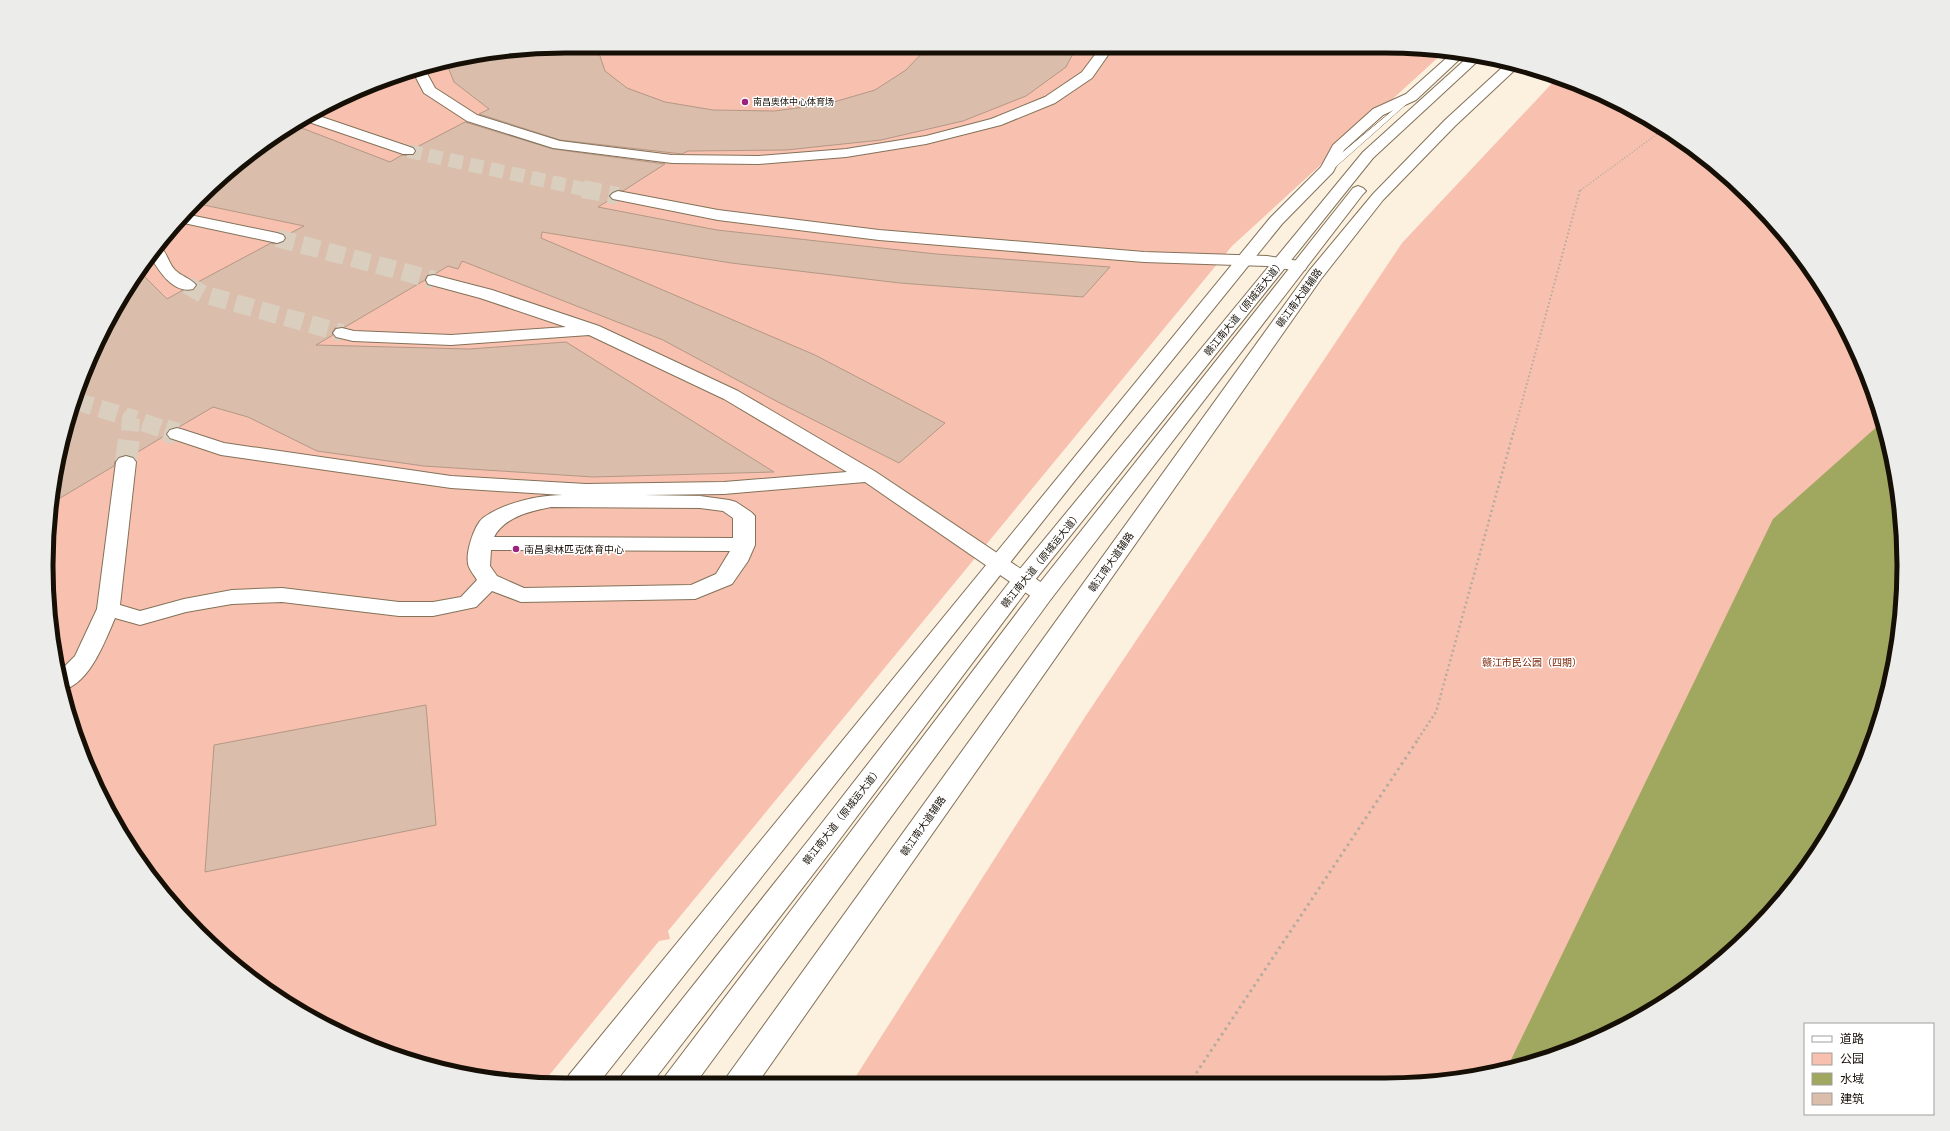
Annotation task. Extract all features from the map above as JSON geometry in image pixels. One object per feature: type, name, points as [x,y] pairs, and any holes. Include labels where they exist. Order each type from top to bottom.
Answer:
[{"type":"street","points":[[421,74],[429,90],[472,118],[558,144],[672,159],[759,160],[860,151],[926,140],[996,122],[1050,100],[1087,75],[1103,53]]},
{"type":"street","points":[[585,1078],[998,563],[1244,260],[1276,221],[1328,169],[1338,148],[1378,112],[1411,97],[1454,58]]},
{"type":"street","name":"赣江南大道（原城运大道）","points":[[681,1078],[1290,265],[1368,155],[1471,61]]},
{"type":"street","name":"赣江南大道（原城运大道）","points":[[638,1078],[821,844],[1023,580],[1290,265],[1382,160],[1487,64]]},
{"type":"street","name":"赣江南大道辅路","points":[[743,1078],[1315,275],[1378,197],[1450,123],[1509,68]]},
{"type":"street","points":[[314,119],[408,151]]},
{"type":"street","points":[[618,196],[718,215],[879,235],[1144,257],[1244,260],[1290,265]]},
{"type":"street","points":[[188,219],[277,238]]},
{"type":"street","points":[[158,255],[168,273],[187,285]]},
{"type":"street","points":[[434,280],[486,294],[593,330],[730,395],[870,476],[1043,594]]},
{"type":"street","points":[[342,333],[353,336],[451,340],[593,330]]},
{"type":"street","points":[[177,434],[221,449],[451,482],[581,495],[700,502],[729,506],[744,516],[744,545],[737,561],[724,578],[695,592],[521,595],[489,581],[479,566],[480,543],[490,523],[521,506],[581,495],[724,488],[870,476]]},
{"type":"street","points":[[66,679],[86,660],[108,608],[126,462]]},
{"type":"street","points":[[700,502],[724,488]]},
{"type":"street","points":[[480,543],[744,545]]},
{"type":"street","points":[[108,608],[140,618],[184,606],[232,597],[282,595],[399,610],[433,609],[468,602],[489,581]]},
{"type":"path","points":[[1193,1078],[1436,712],[1580,190],[1659,133]]},
{"type":"green space","name":"南昌奥林匹克体育中心","points":[[566,53],[1384,53],[1440,56],[1232,246],[668,931],[670,939],[659,941],[547,1077],[499,1074],[433,1061],[369,1039],[309,1009],[281,992],[228,951],[203,928],[180,903],[139,850],[122,822],[92,762],[70,698],[57,632],[53,566],[54,532],[57,499],[70,433],[92,369],[122,309],[139,281],[180,228],[203,203],[228,180],[281,139],[309,122],[369,92],[401,80],[433,70],[499,57]]},
{"type":"green space","name":"赣江市民公园（四期）","points":[[1554,82],[1581,92],[1641,122],[1669,139],[1696,159],[1747,203],[1770,228],[1811,281],[1828,309],[1858,369],[1880,433],[1893,499],[1897,566],[1893,632],[1880,698],[1858,762],[1828,822],[1811,850],[1796,870],[1568,1044],[1517,1061],[1451,1074],[1384,1078],[855,1078],[1085,717],[1402,243]]},
{"type":"water","points":[[1878,426],[1893,499],[1896,532],[1897,566],[1893,632],[1880,698],[1858,762],[1844,792],[1811,850],[1791,877],[1747,928],[1722,951],[1669,992],[1611,1025],[1581,1039],[1549,1051],[1510,1063],[1773,519]]},
{"type":"building","name":"南昌奥体中心体育场","points":[[599,53],[605,71],[627,88],[665,102],[713,110],[774,111],[827,104],[875,90],[906,70],[922,53],[1073,53],[1066,67],[1026,96],[963,121],[881,140],[786,150],[688,151],[682,154],[560,140],[479,114],[489,109],[454,82],[448,67],[499,57],[532,54]]},
{"type":"building","points":[[465,122],[553,149],[665,164],[623,191],[617,190],[612,192],[608,196],[611,199],[598,207],[717,230],[936,254],[1110,267],[1083,297],[900,283],[731,263],[542,232],[541,238],[815,355],[945,423],[899,463],[778,402],[663,340],[462,261],[458,269],[448,266],[435,274],[428,275],[425,280],[345,327],[335,328],[332,333],[333,335],[316,345],[469,349],[566,342],[774,472],[593,477],[424,466],[317,451],[248,417],[213,407],[179,427],[170,429],[166,435],[131,456],[126,455],[119,457],[115,461],[114,466],[57,500],[70,433],[92,369],[122,309],[143,275],[167,299],[183,290],[193,290],[197,286],[196,283],[271,243],[277,244],[283,242],[286,239],[285,236],[304,226],[202,205],[203,203],[254,159],[281,139],[300,127],[390,162],[402,155],[413,156],[416,152],[415,148]]},
{"type":"building","points":[[426,705],[436,825],[205,872],[214,745]]},
{"type":"tunnel","points":[[408,151],[588,190]]},
{"type":"tunnel","points":[[583,189],[588,190]]},
{"type":"tunnel","points":[[588,190],[618,196]]},
{"type":"tunnel","points":[[277,238],[434,280]]},
{"type":"tunnel","points":[[187,285],[203,294],[342,333]]},
{"type":"tunnel","points":[[80,402],[131,418]]},
{"type":"tunnel","points":[[130,431],[131,418]]},
{"type":"tunnel","points":[[131,418],[168,431]]},
{"type":"tunnel","points":[[126,462],[130,430]]},
{"type":"tunnel","points":[[168,431],[177,434]]},
{"type":"place","name":"南昌奥体中心体育场","points":[[745,102]]},
{"type":"place","name":"南昌奥林匹克体育中心","points":[[516,549]]}]
